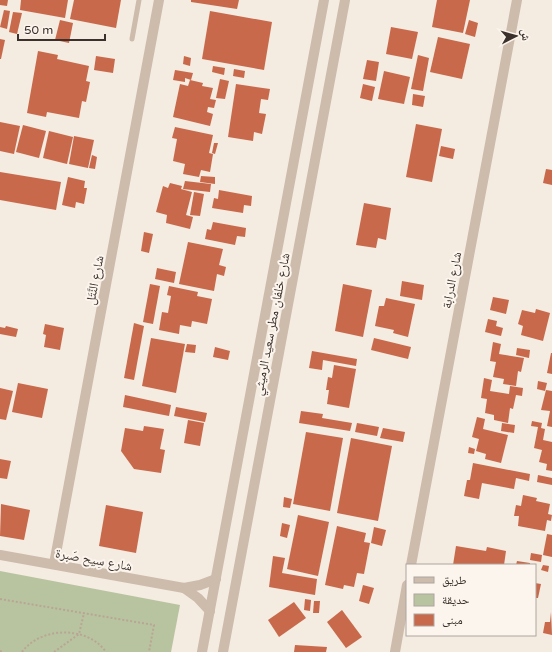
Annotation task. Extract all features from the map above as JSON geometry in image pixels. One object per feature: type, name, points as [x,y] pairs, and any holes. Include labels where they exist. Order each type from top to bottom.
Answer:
[{"type":"street","name":"شارع النَّتَل","points":[[54,564],[159,0]]},
{"type":"street","name":"شارع خلفان مطر سعيد الرميثي","points":[[202,652],[324,0]]},
{"type":"street","name":"شارع خلفان مطر سعيد الرميثي","points":[[223,652],[345,0]]},
{"type":"street","name":"شارع الدرابة","points":[[411,564],[517,0]]},
{"type":"street","name":"شارع سِيح صَبرة","points":[[0,555],[184,588],[200,585],[216,578]]},
{"type":"street","name":"شارع سِيح صَبرة","points":[[184,588],[198,598],[210,611]]},
{"type":"street","points":[[395,652],[406,591]]},
{"type":"lane","points":[[132,39],[139,0]]},
{"type":"path","points":[[0,599],[154,625],[149,652]]},
{"type":"path","points":[[56,651],[78,634],[84,613]]},
{"type":"path","points":[[22,652],[31,642],[53,633],[78,634],[99,643],[106,652]]},
{"type":"path","points":[[56,651],[60,652]]},
{"type":"green space","points":[[0,571],[180,605],[171,652],[0,652]]},
{"type":"building","points":[[0,0],[8,0],[7,6],[0,5]]},
{"type":"building","points":[[21,0],[68,0],[65,18],[20,10]]},
{"type":"building","points":[[74,0],[121,0],[116,28],[70,19]]},
{"type":"building","points":[[191,0],[239,0],[237,9],[191,2]]},
{"type":"building","points":[[437,0],[470,0],[463,33],[432,27]]},
{"type":"building","points":[[4,10],[10,11],[7,29],[0,27]]},
{"type":"building","points":[[210,11],[272,22],[264,70],[202,59]]},
{"type":"building","points":[[13,12],[22,13],[17,34],[9,32]]},
{"type":"building","points":[[60,20],[73,23],[69,43],[55,40]]},
{"type":"building","points":[[469,20],[478,23],[475,37],[465,34]]},
{"type":"building","points":[[391,27],[418,32],[412,59],[386,54]]},
{"type":"building","points":[[438,37],[470,44],[462,79],[430,72]]},
{"type":"building","points":[[0,39],[5,40],[1,59],[0,59]]},
{"type":"building","points":[[38,51],[58,55],[57,59],[89,66],[86,81],[90,82],[86,102],[82,101],[79,118],[47,112],[46,117],[27,113]]},
{"type":"building","points":[[418,55],[429,58],[423,91],[411,89]]},
{"type":"building","points":[[96,56],[115,59],[113,73],[94,70]]},
{"type":"building","points":[[184,56],[191,58],[190,66],[183,64]]},
{"type":"building","points":[[367,60],[379,62],[376,81],[363,79]]},
{"type":"building","points":[[213,66],[225,68],[224,75],[212,72]]},
{"type":"building","points":[[234,69],[245,71],[244,78],[233,76]]},
{"type":"building","points":[[175,70],[193,73],[191,80],[185,78],[185,82],[173,80]]},
{"type":"building","points":[[384,71],[410,77],[404,104],[378,99]]},
{"type":"building","points":[[220,79],[229,81],[225,99],[216,98]]},
{"type":"building","points":[[190,80],[203,83],[202,86],[213,88],[210,99],[216,100],[214,108],[208,107],[207,112],[213,114],[210,126],[173,117],[180,84],[188,86]]},
{"type":"building","points":[[236,84],[270,89],[268,100],[261,99],[259,113],[266,114],[262,134],[254,132],[253,141],[228,137]]},
{"type":"building","points":[[363,84],[375,87],[372,101],[360,98]]},
{"type":"building","points":[[413,94],[425,96],[423,107],[412,105]]},
{"type":"building","points":[[0,122],[20,126],[14,154],[0,151]]},
{"type":"building","points":[[416,124],[442,129],[432,182],[406,177]]},
{"type":"building","points":[[23,125],[46,131],[39,158],[16,152]]},
{"type":"building","points":[[175,127],[213,135],[209,153],[213,154],[210,172],[201,170],[199,177],[183,174],[185,164],[173,161],[177,139],[172,138]]},
{"type":"building","points":[[49,131],[73,137],[67,164],[43,158]]},
{"type":"building","points":[[74,136],[94,140],[88,168],[69,164]]},
{"type":"building","points":[[214,143],[218,143],[215,154],[212,153]]},
{"type":"building","points":[[441,146],[455,149],[453,159],[439,156]]},
{"type":"building","points":[[92,155],[97,157],[95,169],[89,168]]},
{"type":"building","points":[[546,169],[552,170],[552,185],[543,183]]},
{"type":"building","points":[[0,172],[61,182],[56,210],[0,200]]},
{"type":"building","points":[[201,176],[215,177],[215,184],[200,182]]},
{"type":"building","points":[[68,177],[85,181],[84,188],[87,188],[84,204],[76,202],[75,208],[62,205]]},
{"type":"building","points":[[185,181],[211,184],[210,192],[183,189]]},
{"type":"building","points":[[170,183],[182,186],[181,189],[192,192],[186,215],[193,217],[190,229],[166,223],[167,215],[156,212],[163,186],[168,188]]},
{"type":"building","points":[[219,190],[252,196],[251,206],[244,205],[243,213],[212,208],[214,198],[218,199]]},
{"type":"building","points":[[194,192],[204,194],[200,216],[190,215]]},
{"type":"building","points":[[364,203],[391,208],[386,240],[378,238],[376,248],[356,245]]},
{"type":"building","points":[[213,222],[246,228],[245,237],[237,236],[235,245],[205,239],[207,229],[211,230]]},
{"type":"building","points":[[144,232],[153,234],[149,253],[141,251]]},
{"type":"building","points":[[188,242],[223,249],[219,265],[226,267],[224,276],[217,274],[214,291],[179,284]]},
{"type":"building","points":[[157,268],[176,272],[174,283],[155,279]]},
{"type":"building","points":[[402,281],[424,285],[422,300],[400,296]]},
{"type":"building","points":[[150,284],[160,286],[153,324],[143,322]]},
{"type":"building","points":[[343,284],[372,290],[363,337],[335,331]]},
{"type":"building","points":[[169,286],[198,292],[197,296],[212,299],[207,324],[192,321],[191,327],[180,325],[179,334],[159,330],[162,312],[168,313],[171,296],[167,295]]},
{"type":"building","points":[[493,297],[509,300],[506,314],[490,310]]},
{"type":"building","points":[[386,298],[415,304],[408,337],[393,333],[394,330],[375,326],[379,306],[384,306]]},
{"type":"building","points":[[536,309],[550,313],[543,341],[521,335],[523,326],[518,324],[522,310],[535,313]]},
{"type":"building","points":[[488,319],[497,321],[496,326],[503,328],[501,336],[485,332]]},
{"type":"building","points":[[134,323],[144,326],[134,380],[124,378]]},
{"type":"building","points":[[45,324],[64,328],[60,350],[44,347],[46,335],[43,334]]},
{"type":"building","points":[[6,326],[18,329],[16,337],[0,334],[0,327],[5,328]]},
{"type":"building","points":[[151,338],[185,344],[176,393],[142,386]]},
{"type":"building","points":[[374,338],[411,347],[408,359],[371,350]]},
{"type":"building","points":[[493,342],[501,344],[499,354],[524,358],[521,372],[518,371],[516,386],[503,384],[504,379],[493,377],[496,362],[490,361]]},
{"type":"building","points":[[187,344],[196,345],[195,353],[185,352]]},
{"type":"building","points":[[215,347],[230,351],[228,360],[213,357]]},
{"type":"building","points":[[517,348],[530,350],[529,358],[516,355]]},
{"type":"building","points":[[312,351],[357,359],[356,366],[323,360],[322,370],[309,368]]},
{"type":"building","points":[[552,353],[552,374],[547,373]]},
{"type":"building","points":[[334,365],[356,369],[349,408],[327,404],[329,390],[326,390],[328,377],[332,378]]},
{"type":"building","points":[[484,378],[492,380],[490,391],[509,394],[510,386],[523,388],[522,396],[516,395],[513,409],[510,408],[508,423],[494,420],[494,415],[485,413],[487,399],[481,398]]},
{"type":"building","points":[[538,381],[547,383],[545,391],[537,389]]},
{"type":"building","points":[[18,383],[48,389],[42,418],[12,412]]},
{"type":"building","points":[[0,388],[13,391],[6,420],[0,419]]},
{"type":"building","points":[[546,390],[552,391],[552,427],[547,426],[550,411],[541,410]]},
{"type":"building","points":[[125,395],[171,405],[169,416],[123,407]]},
{"type":"building","points":[[176,407],[207,413],[205,422],[174,416]]},
{"type":"building","points":[[301,411],[323,414],[322,418],[352,423],[350,431],[299,423]]},
{"type":"building","points":[[477,417],[485,419],[483,429],[508,435],[501,463],[485,459],[486,454],[476,451],[479,439],[472,437]]},
{"type":"building","points":[[188,420],[204,423],[200,446],[184,443]]},
{"type":"building","points":[[532,421],[542,423],[541,428],[545,429],[543,440],[552,442],[552,471],[546,470],[547,464],[539,462],[542,450],[534,448],[538,427],[531,426]]},
{"type":"building","points":[[357,423],[379,427],[377,436],[355,432]]},
{"type":"building","points":[[502,423],[515,425],[514,433],[501,431]]},
{"type":"building","points":[[144,426],[164,429],[160,449],[165,450],[161,473],[134,469],[121,451],[125,428],[143,431]]},
{"type":"building","points":[[383,428],[405,432],[403,442],[380,438]]},
{"type":"building","points":[[306,432],[343,438],[330,511],[293,504]]},
{"type":"building","points":[[351,438],[392,446],[378,521],[337,513]]},
{"type":"building","points":[[469,447],[475,449],[474,454],[468,453]]},
{"type":"building","points":[[0,459],[11,461],[7,479],[0,478]]},
{"type":"building","points":[[473,463],[530,474],[529,481],[516,478],[514,489],[482,483],[479,499],[464,496],[467,480],[470,480]]},
{"type":"building","points":[[538,475],[552,478],[552,485],[537,482]]},
{"type":"building","points":[[523,495],[537,498],[536,501],[550,504],[548,514],[552,515],[551,521],[547,520],[545,531],[518,526],[519,516],[514,516],[516,505],[521,506]]},
{"type":"building","points":[[284,497],[292,499],[290,508],[283,507]]},
{"type":"building","points":[[1,504],[30,510],[24,540],[0,536]]},
{"type":"building","points":[[106,505],[143,512],[136,553],[99,546]]},
{"type":"building","points":[[298,515],[329,522],[318,576],[287,569]]},
{"type":"building","points":[[282,523],[290,525],[287,538],[280,536]]},
{"type":"building","points":[[337,526],[366,533],[364,542],[370,543],[364,574],[357,573],[354,587],[344,585],[343,589],[325,585]]},
{"type":"building","points":[[374,527],[386,530],[382,546],[371,543]]},
{"type":"building","points":[[547,534],[552,535],[552,557],[543,555]]},
{"type":"building","points":[[456,546],[486,551],[487,547],[506,551],[504,564],[453,564]]},
{"type":"building","points":[[531,553],[542,555],[541,562],[530,560]]},
{"type":"building","points":[[273,556],[285,558],[282,573],[317,579],[315,595],[269,587]]},
{"type":"building","points":[[517,561],[530,563],[530,564],[516,564]]},
{"type":"building","points":[[543,565],[549,566],[548,572],[541,570]]},
{"type":"building","points":[[536,583],[541,584],[538,598],[536,598]]},
{"type":"building","points":[[363,585],[374,588],[369,604],[359,601]]},
{"type":"building","points":[[305,599],[311,600],[310,611],[304,610]]},
{"type":"building","points":[[314,601],[320,601],[319,613],[313,613]]},
{"type":"building","points":[[294,602],[306,618],[279,637],[268,620]]},
{"type":"building","points":[[342,610],[362,637],[346,648],[327,622]]},
{"type":"building","points":[[551,612],[552,635],[543,633],[545,622],[550,622]]},
{"type":"building","points":[[295,645],[327,647],[326,652],[294,652]]}]
